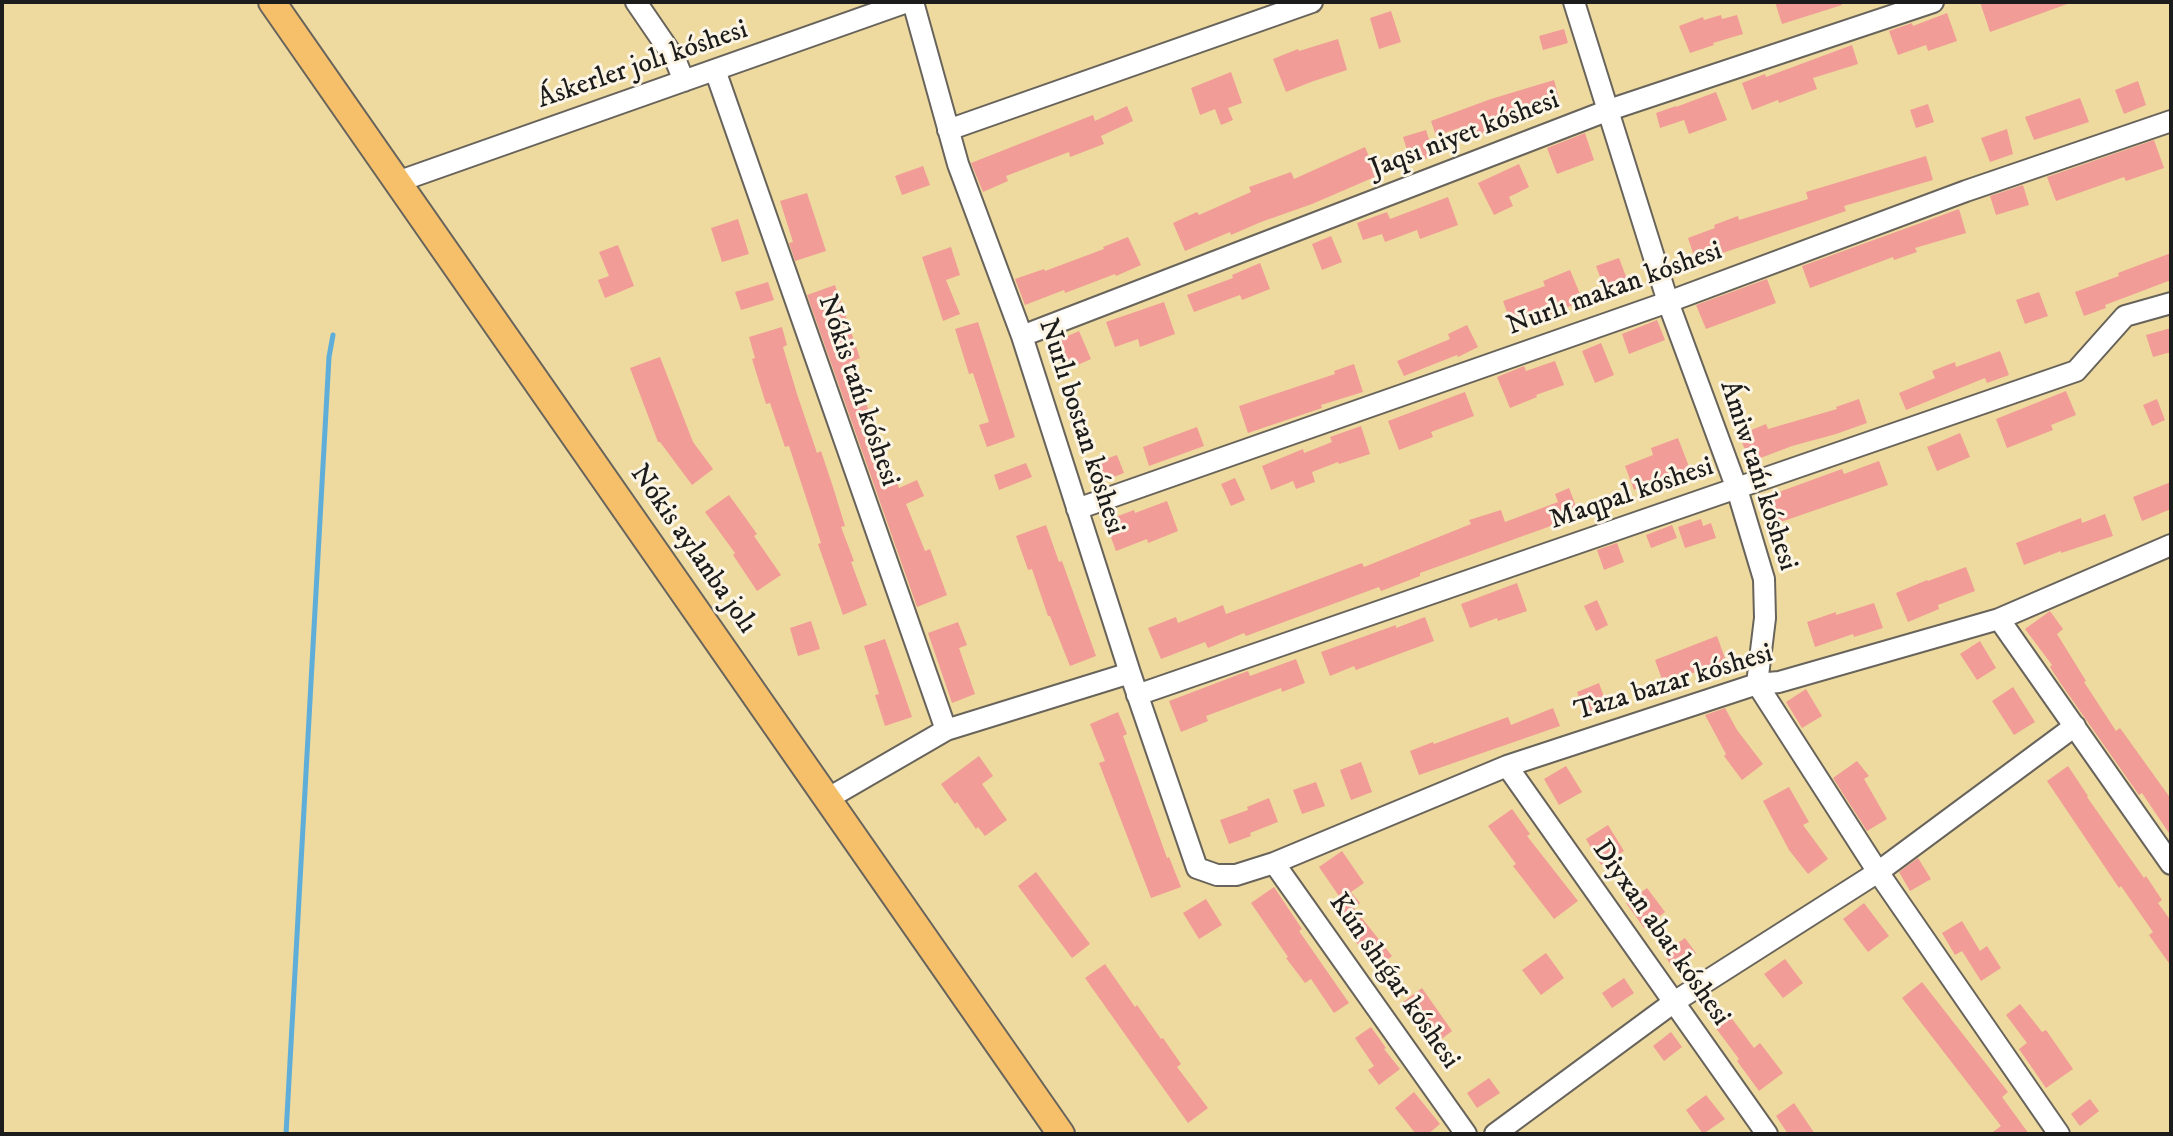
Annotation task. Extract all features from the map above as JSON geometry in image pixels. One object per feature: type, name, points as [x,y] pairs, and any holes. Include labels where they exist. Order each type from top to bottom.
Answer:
[{"type":"main road","name":"Nókis aylanba jolı","points":[[272,2],[1061,1134]]},
{"type":"street","points":[[636,2],[675,59],[684,81]]},
{"type":"street","name":"Áskerler jolı kóshesi","points":[[397,182],[715,70],[872,8],[910,2]]},
{"type":"street","name":"Nurlı bostan kóshesi","points":[[910,2],[958,164],[1022,336],[1137,695],[1197,868]]},
{"type":"street","points":[[948,130],[1312,2]]},
{"type":"street","name":"Ámiw tańı kóshesi","points":[[1574,2],[1668,302],[1737,489],[1764,579],[1765,618],[1757,684]]},
{"type":"street","name":"Jaqsı niyet kóshesi","points":[[1022,336],[1609,110],[1933,2]]},
{"type":"street","name":"Nókis tańı kóshesi","points":[[715,70],[946,730]]},
{"type":"street","name":"Nurlı makan kóshesi","points":[[1077,509],[1668,302],[1966,191],[2171,121]]},
{"type":"street","name":"Maqpal kóshesi","points":[[1137,695],[2076,371],[2125,316],[2171,303]]},
{"type":"street","name":"Taza bazar kóshesi","points":[[1197,868],[1217,875],[1236,875],[1274,863],[1507,766],[1757,684],[1779,682],[1999,619],[2171,545]]},
{"type":"street","points":[[1999,619],[2171,864]]},
{"type":"street","points":[[827,799],[946,730],[1130,673]]},
{"type":"street","points":[[1757,684],[1878,872],[2059,1134]]},
{"type":"street","points":[[1495,1134],[1674,1002],[1878,872],[2075,726]]},
{"type":"street","name":"Diyxan abat kóshesi","points":[[1507,766],[1767,1134]]},
{"type":"street","name":"Kún shıǵar kóshesi","points":[[1274,863],[1466,1134]]},
{"type":"sand","points":[[2,2],[2171,2],[2171,1134],[2,1134]]},
{"type":"building","points":[[1775,2],[1842,2],[1842,5],[1782,24]]},
{"type":"building","points":[[1980,2],[2070,2],[2070,3],[1990,32]]},
{"type":"building","points":[[1391,11],[1401,42],[1379,49],[1370,18]]},
{"type":"building","points":[[1947,13],[1957,41],[1928,51],[1926,45],[1898,55],[1889,31]]},
{"type":"building","points":[[1721,15],[1722,19],[1737,15],[1743,34],[1690,53],[1679,26],[1703,17],[1704,20]]},
{"type":"building","points":[[1564,29],[1568,43],[1543,50],[1539,36]]},
{"type":"building","points":[[1338,39],[1347,70],[1286,92],[1273,59]]},
{"type":"building","points":[[1852,45],[1858,64],[1813,78],[1817,89],[1752,110],[1742,83]]},
{"type":"building","points":[[1231,72],[1242,103],[1228,108],[1233,120],[1221,125],[1215,109],[1200,115],[1191,88]]},
{"type":"building","points":[[1554,80],[1561,106],[1463,140],[1459,128],[1436,136],[1431,121]]},
{"type":"building","points":[[2138,81],[2146,105],[2124,114],[2115,90]]},
{"type":"building","points":[[1716,92],[1727,120],[1689,134],[1684,120],[1660,128],[1656,113]]},
{"type":"building","points":[[2080,98],[2089,122],[2034,140],[2025,117]]},
{"type":"building","points":[[1928,104],[1934,122],[1916,128],[1910,110]]},
{"type":"building","points":[[1127,106],[1133,121],[1101,136],[1104,144],[1070,157],[1069,152],[1006,176],[1008,181],[983,192],[971,163],[1093,115],[1095,121]]},
{"type":"building","points":[[2007,129],[2013,154],[1990,162],[1981,138]]},
{"type":"building","points":[[1426,130],[1434,156],[1411,163],[1403,137]]},
{"type":"building","points":[[1585,133],[1594,160],[1557,174],[1547,148]]},
{"type":"building","points":[[2154,140],[2164,168],[2126,181],[2124,177],[2056,201],[2047,177]]},
{"type":"building","points":[[1365,147],[1377,176],[1312,204],[1185,251],[1173,223],[1251,192],[1249,187],[1291,172],[1294,179]]},
{"type":"building","points":[[1926,156],[1933,180],[1844,206],[1846,211],[1696,262],[1688,238],[1715,228],[1714,225],[1808,199],[1806,192]]},
{"type":"building","points":[[1519,164],[1529,187],[1509,197],[1513,206],[1494,215],[1478,183]]},
{"type":"building","points":[[923,166],[930,185],[902,195],[895,176]]},
{"type":"building","points":[[2023,185],[2029,205],[1996,215],[1990,196]]},
{"type":"building","points":[[807,193],[826,251],[795,261],[789,243],[793,242],[780,201]]},
{"type":"building","points":[[1448,197],[1458,225],[1420,239],[1417,230],[1385,242],[1382,234],[1363,240],[1357,223],[1387,212],[1390,219]]},
{"type":"building","points":[[1959,209],[1966,233],[1915,248],[1917,252],[1894,260],[1893,257],[1810,288],[1802,266]]},
{"type":"building","points":[[738,219],[749,254],[722,262],[711,228]]},
{"type":"building","points":[[1331,236],[1342,262],[1322,270],[1312,244]]},
{"type":"building","points":[[1128,237],[1141,265],[1025,305],[1015,279],[1045,271]]},
{"type":"building","points":[[618,245],[634,286],[605,298],[598,280],[609,276],[599,252]]},
{"type":"building","points":[[951,247],[960,275],[946,280],[960,314],[943,321],[922,257]]},
{"type":"building","points":[[2171,253],[2171,280],[2084,316],[2075,292]]},
{"type":"building","points":[[1619,258],[1628,282],[1605,290],[1596,266]]},
{"type":"building","points":[[1260,263],[1270,289],[1242,300],[1240,295],[1194,312],[1187,295],[1233,278],[1232,275]]},
{"type":"building","points":[[1570,270],[1583,301],[1513,329],[1503,301],[1545,286],[1543,281]]},
{"type":"building","points":[[1767,279],[1776,303],[1706,329],[1696,305]]},
{"type":"building","points":[[768,282],[774,300],[741,310],[735,292]]},
{"type":"building","points":[[835,285],[860,358],[853,361],[884,460],[887,459],[899,488],[917,480],[924,496],[906,504],[925,551],[930,549],[947,595],[917,607],[807,295]]},
{"type":"building","points":[[2039,292],[2048,316],[2025,324],[2016,300]]},
{"type":"building","points":[[1164,302],[1175,334],[1140,347],[1138,339],[1115,347],[1106,322]]},
{"type":"building","points":[[1657,320],[1665,340],[1629,354],[1622,334]]},
{"type":"building","points":[[978,322],[1015,437],[987,447],[979,425],[989,422],[955,329]]},
{"type":"building","points":[[1467,325],[1478,347],[1404,376],[1397,361],[1450,339],[1448,334]]},
{"type":"building","points":[[782,327],[787,345],[783,347],[797,394],[817,453],[821,451],[833,487],[845,526],[841,527],[854,561],[851,562],[867,605],[843,615],[789,446],[785,447],[770,403],[766,404],[752,359],[755,358],[749,337]]},
{"type":"building","points":[[2171,328],[2171,352],[2153,357],[2146,335]]},
{"type":"building","points":[[1079,331],[1091,359],[1064,371],[1052,343]]},
{"type":"building","points":[[1601,343],[1614,375],[1595,383],[1582,351]]},
{"type":"building","points":[[2000,351],[2009,375],[1987,383],[1985,378],[1906,410],[1899,393],[1935,378],[1932,371],[1955,362],[1956,367]]},
{"type":"building","points":[[660,357],[693,442],[713,469],[692,485],[658,442],[630,368]]},
{"type":"building","points":[[1555,361],[1564,385],[1510,408],[1497,377],[1524,366],[1526,371]]},
{"type":"building","points":[[1354,364],[1363,392],[1248,433],[1239,406],[1335,374],[1334,371]]},
{"type":"building","points":[[2066,391],[2076,415],[2051,425],[2053,430],[2007,448],[1996,419]]},
{"type":"building","points":[[1465,392],[1474,416],[1431,432],[1433,437],[1399,450],[1388,421]]},
{"type":"building","points":[[1859,399],[1867,423],[1750,462],[1739,435],[1766,424],[1768,429],[1837,409]]},
{"type":"building","points":[[2157,399],[2165,420],[2152,426],[2143,405]]},
{"type":"building","points":[[1361,426],[1370,454],[1312,472],[1315,482],[1296,489],[1293,481],[1271,490],[1262,466],[1303,449],[1304,453],[1332,442],[1330,437]]},
{"type":"building","points":[[1197,427],[1204,446],[1149,466],[1143,447]]},
{"type":"building","points":[[1960,433],[1970,457],[1937,471],[1927,447]]},
{"type":"building","points":[[1678,438],[1693,477],[1665,487],[1662,479],[1634,490],[1625,466],[1653,455],[1651,448]]},
{"type":"building","points":[[1117,455],[1124,473],[1098,483],[1091,464]]},
{"type":"building","points":[[1879,461],[1888,485],[1775,524],[1765,497],[1842,469],[1844,474]]},
{"type":"building","points":[[1026,463],[1032,477],[999,490],[994,475]]},
{"type":"building","points":[[1235,478],[1245,500],[1231,506],[1221,484]]},
{"type":"building","points":[[2171,482],[2171,509],[2142,521],[2133,497]]},
{"type":"building","points":[[1569,488],[1579,514],[1420,573],[1420,576],[1381,591],[1379,587],[1246,636],[1244,633],[1208,648],[1205,642],[1161,659],[1148,628],[1176,617],[1178,623],[1223,605],[1226,614],[1362,563],[1364,567],[1471,524],[1469,520],[1501,510],[1505,522],[1558,502],[1555,494]]},
{"type":"building","points":[[729,495],[781,575],[757,591],[733,555],[735,553],[705,512]]},
{"type":"building","points":[[1167,501],[1178,531],[1116,551],[1105,521]]},
{"type":"building","points":[[2105,514],[2113,536],[2024,565],[2016,543],[2081,518],[2082,523]]},
{"type":"building","points":[[1701,519],[1703,526],[1711,523],[1716,538],[1685,548],[1678,527]]},
{"type":"building","points":[[1046,525],[1096,656],[1070,666],[1016,536]]},
{"type":"building","points":[[1672,525],[1677,538],[1651,548],[1646,535]]},
{"type":"building","points":[[1617,543],[1624,562],[1604,570],[1597,550]]},
{"type":"building","points":[[1966,567],[1975,591],[1938,605],[1939,609],[1908,622],[1896,593]]},
{"type":"building","points":[[1517,583],[1527,611],[1470,628],[1461,604]]},
{"type":"building","points":[[1597,600],[1608,625],[1596,631],[1584,606]]},
{"type":"building","points":[[1874,603],[1883,628],[1815,647],[1807,622]]},
{"type":"building","points":[[2050,611],[2063,629],[2057,634],[2084,682],[2116,731],[2120,728],[2171,799],[2171,836],[2142,793],[2139,795],[2025,629]]},
{"type":"building","points":[[1425,617],[1434,641],[1356,670],[1354,666],[1330,676],[1321,652]]},
{"type":"building","points":[[811,621],[820,649],[798,656],[790,628]]},
{"type":"building","points":[[958,622],[967,645],[959,648],[975,694],[952,703],[928,633]]},
{"type":"building","points":[[1717,636],[1726,661],[1664,685],[1655,660]]},
{"type":"building","points":[[885,639],[912,717],[885,726],[864,646]]},
{"type":"building","points":[[1980,641],[1996,668],[1977,680],[1960,654]]},
{"type":"building","points":[[1296,659],[1305,683],[1282,692],[1281,688],[1206,716],[1208,721],[1181,732],[1169,701],[1248,671],[1250,676]]},
{"type":"building","points":[[1599,683],[1608,708],[1586,716],[1577,692]]},
{"type":"building","points":[[2013,687],[2035,722],[2014,735],[1992,701]]},
{"type":"building","points":[[1806,689],[1822,716],[1802,728],[1786,702]]},
{"type":"building","points":[[1553,708],[1560,726],[1419,775],[1410,751],[1508,717],[1511,725]]},
{"type":"building","points":[[1725,708],[1737,730],[1763,764],[1742,780],[1724,756],[1726,754],[1705,715]]},
{"type":"building","points":[[1118,712],[1127,734],[1123,736],[1167,858],[1181,887],[1151,898],[1099,763],[1105,761],[1090,724]]},
{"type":"building","points":[[979,756],[993,776],[982,784],[1007,820],[985,836],[941,784]]},
{"type":"building","points":[[1857,761],[1869,776],[1864,779],[1887,819],[1867,831],[1833,778]]},
{"type":"building","points":[[1361,762],[1372,792],[1351,800],[1340,770]]},
{"type":"building","points":[[1566,766],[1582,792],[1559,805],[1544,779]]},
{"type":"building","points":[[2068,766],[2162,900],[2158,903],[2171,921],[2171,966],[2149,935],[2153,932],[2121,886],[2119,888],[2047,781]]},
{"type":"building","points":[[1316,782],[1325,806],[1302,814],[1293,790]]},
{"type":"building","points":[[1789,787],[1809,822],[1803,825],[1828,859],[1808,874],[1789,850],[1763,801]]},
{"type":"building","points":[[1269,798],[1278,822],[1229,844],[1220,820]]},
{"type":"building","points":[[1512,809],[1530,834],[1527,836],[1578,901],[1554,919],[1513,866],[1516,864],[1488,826]]},
{"type":"building","points":[[1608,825],[1624,851],[1601,865],[1586,839]]},
{"type":"building","points":[[1342,851],[1364,883],[1351,892],[1360,903],[1354,908],[1392,956],[1377,969],[1334,910],[1343,902],[1319,867]]},
{"type":"building","points":[[1918,858],[1931,879],[1910,891],[1899,872]]},
{"type":"building","points":[[1036,872],[1090,944],[1072,958],[1018,886]]},
{"type":"building","points":[[1274,887],[1302,929],[1299,931],[1349,1003],[1334,1013],[1311,979],[1305,983],[1286,958],[1251,903]]},
{"type":"building","points":[[1647,888],[1665,912],[1644,928],[1626,903]]},
{"type":"building","points":[[1206,899],[1222,925],[1199,939],[1183,913]]},
{"type":"building","points":[[1864,903],[1889,936],[1868,952],[1843,919]]},
{"type":"building","points":[[1962,921],[1980,951],[1987,946],[2001,968],[1981,981],[1962,951],[1955,955],[1942,933]]},
{"type":"building","points":[[1685,938],[1696,953],[1673,968],[1663,953]]},
{"type":"building","points":[[1546,953],[1564,978],[1541,995],[1522,970]]},
{"type":"building","points":[[1785,959],[1803,983],[1783,998],[1764,974]]},
{"type":"building","points":[[1105,964],[1135,1007],[1137,1005],[1163,1038],[1181,1064],[1177,1067],[1208,1108],[1188,1123],[1085,978]]},
{"type":"building","points":[[1624,978],[1634,993],[1612,1008],[1602,993]]},
{"type":"building","points":[[1922,982],[2008,1092],[2002,1097],[2029,1134],[1990,1134],[2001,1126],[1902,998]]},
{"type":"building","points":[[1422,988],[1452,1031],[1431,1047],[1399,1005]]},
{"type":"building","points":[[2020,1004],[2042,1032],[2046,1030],[2073,1069],[2046,1088],[2019,1049],[2027,1043],[2006,1015]]},
{"type":"building","points":[[1727,1012],[1754,1048],[1760,1043],[1783,1073],[1759,1091],[1712,1023]]},
{"type":"building","points":[[1371,1027],[1400,1069],[1379,1085],[1368,1070],[1374,1066],[1355,1038]]},
{"type":"building","points":[[1671,1032],[1682,1047],[1664,1061],[1653,1046]]},
{"type":"building","points":[[1489,1078],[1500,1093],[1477,1108],[1467,1093]]},
{"type":"building","points":[[1414,1092],[1440,1124],[1428,1134],[1416,1134],[1395,1108]]},
{"type":"building","points":[[1706,1095],[1725,1119],[1703,1134],[1686,1110]]},
{"type":"building","points":[[2090,1099],[2099,1111],[2080,1126],[2071,1114]]},
{"type":"building","points":[[1794,1103],[1815,1134],[1788,1134],[1776,1116]]},
{"type":"waterway","points":[[286,1134],[329,357],[333,335]]}]
